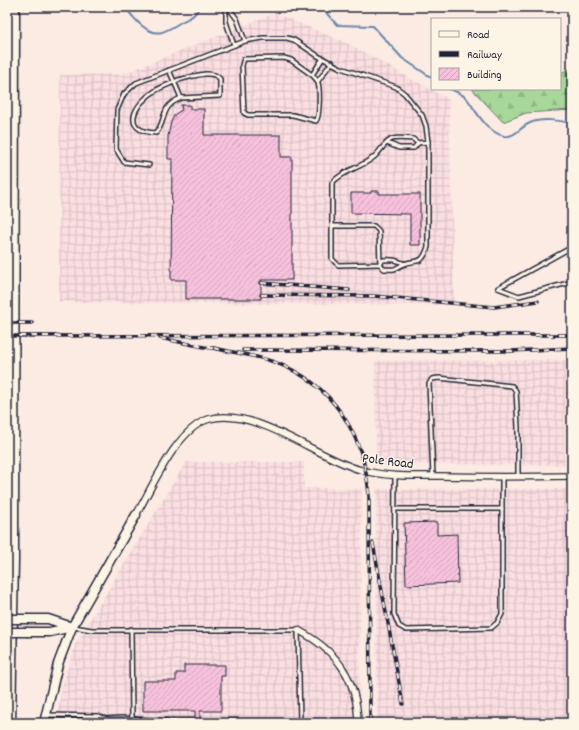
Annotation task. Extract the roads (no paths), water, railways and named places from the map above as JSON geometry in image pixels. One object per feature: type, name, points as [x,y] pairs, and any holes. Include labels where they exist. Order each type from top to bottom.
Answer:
[{"type":"highway","points":[[11,723],[10,702],[13,560],[14,7]]},
{"type":"main road","points":[[44,719],[58,664],[72,626],[136,515]]},
{"type":"main road","points":[[7,619],[48,619],[72,626]]},
{"type":"main road","points":[[7,632],[50,632],[72,626]]},
{"type":"street","name":"Pole Road","points":[[136,515],[178,442],[190,428],[212,418],[237,419],[270,429],[352,467],[372,473],[433,476],[572,476]]},
{"type":"street","points":[[298,630],[319,641],[341,665],[351,683],[358,703],[358,722]]},
{"type":"lane","points":[[227,7],[237,19],[246,41]]},
{"type":"lane","points":[[227,7],[226,22],[234,45]]},
{"type":"lane","points":[[149,165],[124,162],[116,149],[117,110],[124,94],[136,84],[246,41],[263,38],[287,38],[294,40],[323,58],[352,72],[396,87],[405,94],[422,114],[426,126],[428,142],[428,247],[425,256],[417,263],[405,264],[397,260],[383,260],[380,264],[338,264],[332,259],[332,183],[338,176],[375,157],[386,143],[392,139],[414,139],[418,143]]},
{"type":"lane","points":[[318,80],[292,60],[284,58],[244,59],[242,65],[244,113],[248,115],[293,115],[316,121],[319,114],[318,80],[332,62]]},
{"type":"lane","points":[[312,75],[323,58]]},
{"type":"lane","points":[[169,70],[181,98]]},
{"type":"lane","points":[[210,74],[217,76],[220,79],[220,96],[181,98],[168,107],[162,117],[159,130],[156,133],[143,131],[135,126],[133,121],[135,116],[144,101],[154,91],[174,82],[210,74]]},
{"type":"lane","points":[[386,143],[399,148],[414,148],[418,143],[428,142]]},
{"type":"lane","points":[[332,226],[374,226],[379,231],[380,264],[384,269],[397,270],[405,264]]},
{"type":"lane","points":[[572,247],[498,288],[519,296],[572,282]]},
{"type":"lane","points":[[433,476],[429,384],[432,379],[439,378],[512,386],[516,391],[518,477]]},
{"type":"lane","points":[[395,475],[394,614],[399,626],[406,630],[491,628],[497,623],[502,614],[502,477]]},
{"type":"lane","points":[[395,509],[502,509]]},
{"type":"lane","points":[[72,626],[92,630],[298,630],[300,722]]},
{"type":"lane","points":[[131,629],[132,719]]},
{"type":"lane","points":[[44,719],[98,716],[106,719],[176,722],[358,722]]},
{"type":"lane","points":[[98,723],[106,719]]},
{"type":"waterway","points":[[125,7],[141,25],[151,31],[156,32],[167,30],[189,18],[196,13],[199,7]]},
{"type":"waterway","points":[[321,7],[337,25],[373,26],[402,58],[431,77]]},
{"type":"waterway","points":[[452,90],[467,98],[479,116],[492,131],[504,136],[514,134],[526,125],[540,120],[562,121],[572,124]]},
{"type":"railway","points":[[261,283],[349,290]]},
{"type":"railway","points":[[261,295],[374,296],[494,307],[538,301]]},
{"type":"railway","points":[[7,323],[32,323]]},
{"type":"railway","points":[[7,336],[572,335]]},
{"type":"railway","points":[[160,338],[219,349]]},
{"type":"railway","points":[[214,348],[267,360],[295,371],[313,383],[329,398],[342,414],[353,433],[361,453],[369,496],[370,723]]},
{"type":"railway","points":[[243,350],[511,351],[572,348]]},
{"type":"railway","points":[[373,543],[403,704]]}]
